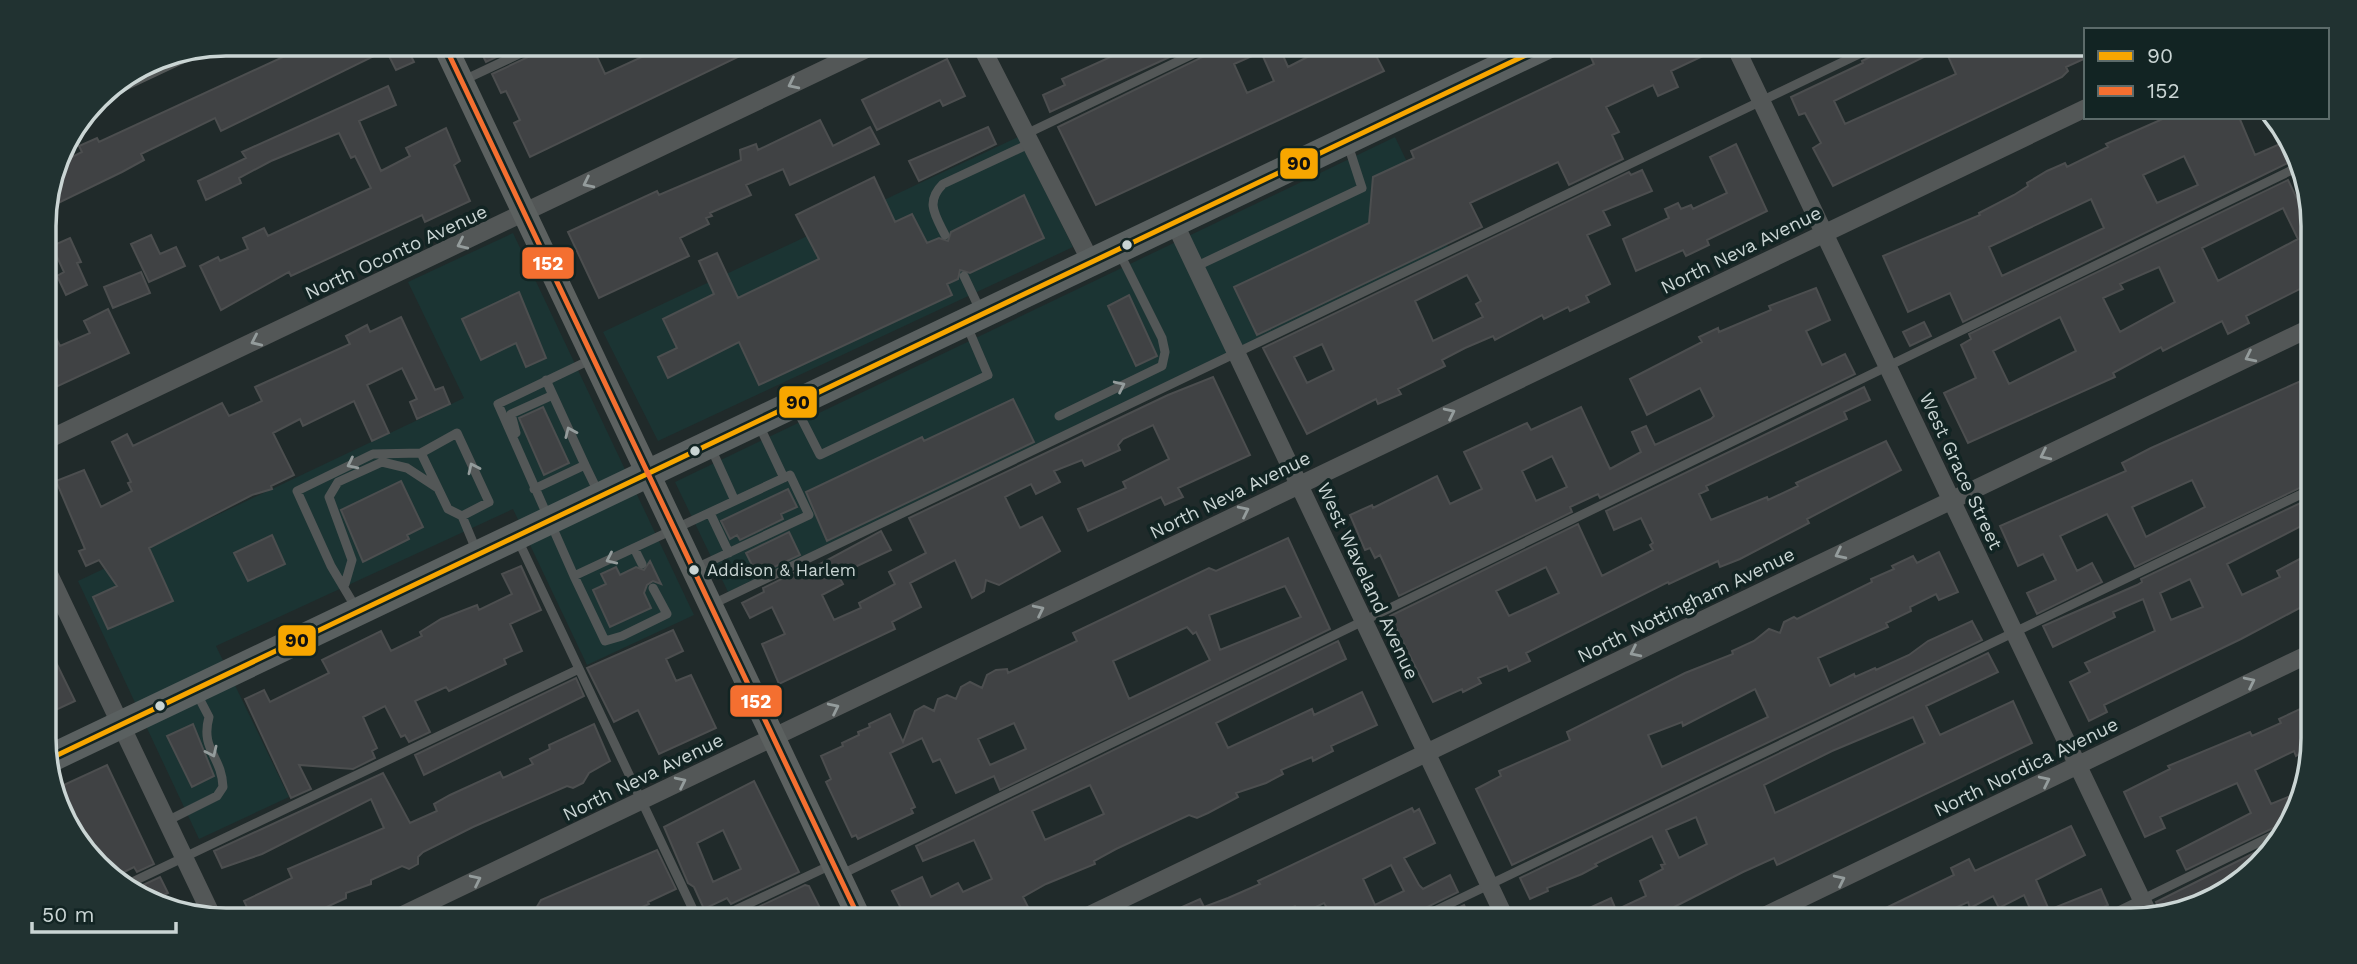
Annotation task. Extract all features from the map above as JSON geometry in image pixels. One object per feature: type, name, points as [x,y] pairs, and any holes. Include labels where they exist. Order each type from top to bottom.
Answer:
[{"type":"main road","points":[[57,755],[1524,56]]},
{"type":"street","points":[[450,56],[854,908]]},
{"type":"street","name":"North Oconto Avenue","points":[[56,436],[524,215],[852,56]]},
{"type":"street","points":[[987,56],[1091,262]]},
{"type":"street","name":"West Grace Street","points":[[1740,56],[2145,908]]},
{"type":"street","name":"North Neva Avenue","points":[[417,908],[2084,109]]},
{"type":"street","name":"West Waveland Avenue","points":[[1174,222],[1500,908]]},
{"type":"street","name":"North Nottingham Avenue","points":[[1104,908],[2301,332]]},
{"type":"street","points":[[56,609],[121,724],[208,907]]},
{"type":"street","name":"North Nordica Avenue","points":[[1781,908],[2301,658]]},
{"type":"lane","points":[[462,81],[515,56]]},
{"type":"lane","points":[[944,235],[932,208],[933,194],[943,184],[1190,56]]},
{"type":"lane","points":[[709,606],[1855,56]]},
{"type":"lane","points":[[1195,267],[1362,188],[1347,140]]},
{"type":"lane","points":[[743,908],[836,870],[1363,621],[2292,171]]},
{"type":"lane","points":[[1059,416],[1162,366],[1165,352],[1162,338],[1118,249]]},
{"type":"lane","points":[[793,403],[820,455],[988,375],[964,276]]},
{"type":"lane","points":[[592,359],[498,404],[547,520],[605,641],[622,636],[667,614],[653,588]]},
{"type":"lane","points":[[546,380],[599,496]]},
{"type":"lane","points":[[534,489],[536,478],[510,414],[553,395]]},
{"type":"lane","points":[[757,421],[784,478]]},
{"type":"lane","points":[[358,611],[345,584],[331,566],[297,491],[373,454],[421,453],[457,433],[489,502],[462,516]]},
{"type":"lane","points":[[708,444],[735,501]]},
{"type":"lane","points":[[421,453],[448,509],[462,516],[478,554]]},
{"type":"lane","points":[[345,584],[352,560],[329,497],[338,482],[382,462],[407,468],[438,488]]},
{"type":"lane","points":[[534,489],[585,465]]},
{"type":"lane","points":[[574,576],[790,475],[809,515],[692,570]]},
{"type":"lane","points":[[1441,908],[2301,494]]},
{"type":"lane","points":[[710,513],[729,552]]},
{"type":"lane","points":[[516,536],[692,908]]},
{"type":"lane","points":[[634,548],[642,564]]},
{"type":"lane","points":[[135,881],[579,669]]},
{"type":"lane","points":[[167,821],[217,796],[223,787],[223,775],[204,735],[209,717],[195,689]]},
{"type":"lane","points":[[2125,908],[2268,838]]},
{"type":"shaded area","points":[[1018,137],[1073,247],[658,441],[603,332]]},
{"type":"shaded area","points":[[1395,137],[1448,247],[728,592],[675,482]]},
{"type":"shaded area","points":[[513,233],[694,615],[587,665],[513,509],[216,646],[289,797],[199,839],[78,581],[464,398],[408,282]]},
{"type":"building","points":[[285,56],[374,56],[221,131],[215,118],[141,154],[144,160],[58,203],[71,157],[82,152],[79,146],[97,138],[99,142]]},
{"type":"building","points":[[389,56],[411,56],[414,62],[396,70]]},
{"type":"building","points":[[483,56],[499,56],[486,62]]},
{"type":"building","points":[[530,56],[597,56],[605,74],[644,56],[740,56],[530,157],[514,123],[520,120],[506,91],[501,93],[492,74]]},
{"type":"building","points":[[1113,56],[1172,56],[1050,112],[1043,95],[1065,85],[1062,79]]},
{"type":"building","points":[[1205,56],[1252,56],[1234,64],[1247,93],[1274,81],[1263,56],[1283,56],[1288,67],[1309,56],[1376,56],[1384,71],[1096,205],[1058,127]]},
{"type":"building","points":[[1590,56],[1703,56],[1671,71],[1678,87],[1658,96],[1653,85],[1606,107],[1619,132],[1612,135],[1623,159],[1569,185],[1558,162],[1470,203],[1482,227],[1257,335],[1234,287],[1369,223],[1373,177],[1414,158],[1411,151],[1594,64]]},
{"type":"building","points":[[1872,56],[1926,56],[1834,101],[1845,124],[1956,74],[1948,56],[2084,56],[2084,59],[2066,67],[2068,71],[2062,77],[1833,186],[1813,148],[1821,143],[1805,113],[1799,115],[1791,97],[1863,63],[1862,61]]},
{"type":"building","points":[[947,59],[965,96],[943,106],[940,100],[877,130],[862,100]]},
{"type":"building","points":[[388,86],[396,105],[359,121],[381,171],[410,156],[406,148],[446,128],[460,161],[454,165],[470,201],[425,222],[422,215],[291,276],[289,272],[221,310],[200,266],[218,257],[220,261],[248,249],[243,238],[264,228],[268,236],[371,188],[355,156],[351,158],[339,133],[271,161],[239,178],[241,183],[206,200],[198,181],[246,158],[242,152]]},
{"type":"building","points":[[2162,119],[2240,119],[2255,155],[2279,144],[2288,163],[1963,322],[1950,293],[1908,312],[1883,256],[1980,215],[1979,213],[2014,195],[2047,171],[2065,163],[2067,167],[2108,147],[2106,144]],"holes":[[[2184,156],[2198,185],[2157,203],[2143,175]],[[2091,199],[2104,228],[2002,276],[1989,247]]]},
{"type":"building","points":[[820,120],[833,146],[870,127],[879,144],[790,185],[783,169],[746,185],[751,195],[710,213],[712,216],[706,218],[709,224],[680,238],[689,256],[599,298],[568,232],[657,191],[659,195],[741,160],[740,150],[756,144],[758,150]]},
{"type":"building","points":[[988,127],[996,144],[919,181],[909,161]]},
{"type":"building","points":[[1736,144],[1767,211],[1707,240],[1709,245],[1686,256],[1683,250],[1636,271],[1623,239],[1669,218],[1665,209],[1678,203],[1681,209],[1691,205],[1693,209],[1727,193],[1710,157]]},
{"type":"building","points":[[1642,170],[1652,191],[1603,211],[1610,225],[1587,235],[1610,284],[1586,296],[1589,302],[1570,311],[1568,307],[1544,319],[1542,315],[1495,340],[1493,336],[1465,348],[1442,360],[1445,366],[1398,389],[1401,394],[1378,404],[1376,399],[1307,434],[1263,348],[1629,172],[1631,175]],"holes":[[[1467,275],[1481,301],[1476,304],[1483,317],[1433,341],[1415,301]],[[1322,344],[1334,370],[1307,383],[1294,357]]]},
{"type":"building","points":[[874,177],[895,222],[912,214],[927,243],[939,238],[948,241],[951,232],[1024,195],[1044,238],[970,273],[960,270],[958,279],[947,284],[952,295],[759,385],[739,342],[668,378],[658,357],[677,348],[663,319],[714,294],[699,261],[717,253],[738,298],[819,259],[796,215]]},
{"type":"building","points":[[2288,180],[2300,205],[2301,288],[2246,316],[2249,323],[2228,334],[2222,321],[2163,351],[2161,347],[2113,373],[2115,377],[1968,443],[1944,393],[1976,378],[1961,345],[1971,339],[1969,334]],"holes":[[[2283,208],[2298,239],[2218,281],[2202,248]],[[2159,267],[2175,302],[2120,332],[2103,298],[2123,289],[2120,284]],[[2060,317],[2076,351],[2009,384],[1993,351]]]},
{"type":"building","points":[[151,235],[160,254],[176,247],[185,266],[149,282],[131,244]]},
{"type":"building","points":[[70,238],[81,262],[77,263],[87,285],[66,295],[57,276],[64,272],[56,255],[56,244]]},
{"type":"building","points":[[141,272],[150,293],[113,308],[104,287]]},
{"type":"building","points":[[1816,288],[1830,320],[1806,331],[1822,365],[1845,354],[1855,374],[1600,498],[1598,494],[1570,507],[1572,512],[1399,596],[1380,555],[1375,558],[1370,548],[1365,550],[1350,515],[1372,505],[1373,508],[1437,476],[1450,504],[1482,489],[1464,452],[1527,423],[1531,430],[1581,407],[1610,469],[1641,452],[1632,432],[1646,426],[1655,445],[1711,419],[1714,416],[1700,388],[1647,415],[1630,379],[1702,342],[1699,337],[1718,328],[1719,332],[1771,310],[1769,306]],"holes":[[[1552,456],[1567,487],[1536,501],[1522,471]]]},
{"type":"building","points":[[519,292],[546,358],[526,367],[516,343],[481,360],[462,319]]},
{"type":"building","points":[[1129,295],[1157,356],[1136,366],[1108,306]]},
{"type":"building","points":[[108,309],[129,353],[56,387],[56,338],[60,346],[90,333],[84,321]]},
{"type":"building","points":[[401,317],[435,390],[443,387],[450,404],[417,419],[410,402],[417,399],[402,368],[367,385],[389,433],[372,441],[354,401],[303,426],[300,419],[273,433],[294,475],[271,486],[272,489],[252,495],[149,548],[173,601],[108,629],[93,597],[117,586],[99,560],[86,566],[79,551],[85,549],[56,481],[84,470],[101,507],[132,491],[128,483],[131,482],[112,442],[127,434],[133,446],[222,403],[229,416],[262,401],[255,387],[350,344],[346,336],[367,325],[370,332]]},
{"type":"building","points":[[1924,322],[1931,336],[1910,346],[1903,332]]},
{"type":"building","points":[[1213,377],[1250,455],[1178,488],[1183,497],[1165,505],[1161,497],[1088,531],[1078,509],[1126,488],[1123,482],[1169,459],[1153,425],[1123,439],[1118,445],[1120,450],[1085,466],[1082,460],[1054,471],[1060,482],[1036,494],[1031,484],[1005,497],[1020,528],[1042,517],[1060,551],[999,585],[986,580],[984,591],[972,598],[955,560],[910,583],[921,607],[892,622],[895,629],[779,684],[762,644],[785,634],[772,607],[750,618],[742,603],[764,592],[763,588],[806,567],[809,570],[881,531],[891,550],[838,575],[843,584],[822,595],[834,620],[861,608],[859,603],[895,584],[889,572],[926,553],[909,518],[1168,395]]},
{"type":"building","points":[[2301,381],[2301,487],[2135,567],[2107,514],[2060,536],[2077,571],[2092,563],[2102,582],[2037,614],[2027,593],[2056,580],[2043,554],[2018,566],[2000,526],[2126,471],[2122,463]],"holes":[[[2192,480],[2205,507],[2146,537],[2132,507]]]},
{"type":"building","points":[[1864,387],[1870,400],[1844,412],[1847,419],[1706,486],[1708,490],[1699,494],[1711,520],[1767,497],[1768,500],[1798,486],[1796,483],[1886,441],[1901,470],[1807,519],[1809,523],[1740,559],[1720,567],[1718,561],[1669,584],[1668,582],[1526,653],[1530,661],[1509,671],[1507,666],[1478,678],[1481,683],[1433,702],[1390,616],[1578,524],[1602,576],[1653,550],[1650,545],[1653,543],[1641,518],[1614,530],[1606,511]],"holes":[[[1546,567],[1559,593],[1509,616],[1496,591]]]},
{"type":"building","points":[[1013,399],[1034,442],[827,541],[806,492],[922,437],[924,441]]},
{"type":"building","points":[[543,407],[569,463],[544,475],[519,418]]},
{"type":"building","points":[[401,481],[423,527],[407,535],[409,539],[363,562],[341,510]]},
{"type":"building","points":[[788,489],[797,507],[781,514],[783,519],[740,540],[737,535],[730,539],[721,521]]},
{"type":"building","points":[[2301,503],[2301,526],[2227,564],[2242,595],[2280,577],[2277,571],[2301,558],[2301,607],[2104,705],[2107,712],[2089,721],[2070,682],[2090,672],[2085,663],[2155,631],[2143,599],[2113,612],[2115,617],[2053,647],[2043,626],[2142,582],[2141,579]],"holes":[[[2190,579],[2203,607],[2171,620],[2160,593]]]},
{"type":"building","points":[[789,532],[800,555],[757,575],[746,553]]},
{"type":"building","points":[[272,535],[285,564],[248,581],[234,553]]},
{"type":"building","points":[[1288,538],[1330,629],[1000,790],[994,776],[956,793],[940,759],[933,762],[922,738],[890,753],[915,807],[911,809],[913,813],[858,839],[856,835],[852,837],[826,782],[831,779],[821,756],[843,746],[842,743],[870,727],[869,724],[890,714],[903,742],[915,711],[924,706],[934,711],[938,699],[947,695],[956,699],[961,687],[970,682],[982,688],[987,675],[996,670],[1007,669],[1008,673],[1077,641],[1073,633],[1209,568],[1216,571]],"holes":[[[1285,586],[1301,617],[1220,650],[1209,615]],[[1187,627],[1193,634],[1196,632],[1210,660],[1129,699],[1113,661]],[[1014,723],[1026,749],[990,765],[978,739]]]},
{"type":"building","points":[[1939,552],[1958,592],[1939,600],[1936,594],[1910,607],[1911,611],[1886,623],[1888,627],[1818,658],[1830,686],[1854,674],[1855,677],[1875,668],[1876,670],[1909,655],[1928,641],[1972,621],[1982,640],[1512,865],[1476,789],[1501,776],[1499,771],[1570,740],[1567,732],[1685,673],[1733,654],[1732,651],[1754,641],[1769,629],[1780,633],[1784,622],[1794,617],[1797,619],[1872,582],[1871,579],[1894,569],[1892,566],[1913,556],[1917,563]],"holes":[[[1755,689],[1768,717],[1662,767],[1648,735],[1682,722],[1683,726]]]},
{"type":"building","points":[[650,561],[661,584],[653,581],[647,585],[644,593],[651,608],[610,627],[593,590],[606,584],[601,574],[616,567],[620,575],[636,567],[644,570]]},
{"type":"building","points":[[521,566],[541,610],[510,624],[522,651],[504,659],[506,664],[449,691],[446,687],[415,701],[430,732],[409,742],[405,735],[401,737],[385,706],[363,717],[377,748],[372,751],[375,758],[353,769],[299,765],[311,789],[291,798],[245,699],[264,690],[270,702],[329,673],[322,660],[381,631],[391,651],[422,636],[420,632],[441,619],[477,605],[479,610],[512,594],[502,574]]},
{"type":"building","points":[[673,630],[683,651],[666,659],[676,681],[691,675],[716,728],[659,754],[638,710],[614,722],[587,668]]},
{"type":"building","points":[[1338,641],[1346,659],[1216,723],[1228,748],[1312,709],[1314,715],[1362,692],[1377,725],[1331,746],[1333,751],[1313,761],[1312,757],[1281,770],[1283,774],[1266,783],[1236,793],[1238,797],[1208,813],[1197,818],[1189,815],[1116,849],[1094,861],[1095,864],[1046,884],[1023,897],[1028,907],[1026,908],[901,908],[892,891],[922,877],[931,897],[958,883],[963,892],[992,879],[974,840],[923,861],[916,846]],"holes":[[[1090,785],[1104,814],[1045,840],[1032,811]]]},
{"type":"building","points":[[1988,653],[1998,672],[1926,706],[1940,735],[2013,701],[2032,743],[1777,865],[1774,858],[1743,872],[1675,908],[1620,908],[1646,896],[1640,881],[1663,869],[1661,865],[1665,864],[1652,836],[1530,899],[1520,878]],"holes":[[[1913,717],[1925,743],[1775,813],[1764,785],[1832,751]],[[1696,817],[1707,844],[1679,858],[1666,830]]]},
{"type":"building","points":[[56,662],[75,701],[56,710]]},
{"type":"building","points":[[576,678],[584,696],[424,775],[415,755]]},
{"type":"building","points":[[2301,709],[2300,753],[2296,756],[2294,751],[2255,770],[2271,804],[2290,796],[2275,828],[2186,870],[2177,851],[2251,813],[2237,783],[2160,817],[2165,828],[2145,837],[2124,792],[2170,769],[2168,766],[2250,732],[2252,736],[2281,723],[2279,719]]},
{"type":"building","points":[[193,724],[214,776],[192,787],[167,736]]},
{"type":"building","points":[[594,724],[610,761],[589,773],[583,783],[573,788],[567,786],[473,827],[423,852],[418,857],[418,864],[409,869],[402,866],[371,880],[371,884],[346,893],[346,898],[325,908],[247,908],[244,901],[292,878],[288,869],[384,828],[371,799],[262,854],[222,868],[214,851],[383,773],[410,823],[437,811],[434,804],[450,795],[500,772],[503,778],[533,764],[530,759],[550,749],[549,745]]},
{"type":"building","points":[[107,765],[154,864],[137,872],[134,867],[123,872],[114,866],[85,832],[63,785]]},
{"type":"building","points":[[754,781],[799,872],[731,904],[727,898],[706,908],[704,908],[694,887],[688,883],[664,827]],"holes":[[[723,830],[741,869],[713,882],[697,843]]]},
{"type":"building","points":[[1412,808],[1414,812],[1419,809],[1435,843],[1404,858],[1423,889],[1450,875],[1458,892],[1425,908],[1327,908],[1324,903],[1314,908],[1182,907],[1200,899],[1204,907],[1260,884],[1258,881]],"holes":[[[1391,865],[1404,891],[1375,905],[1363,879]]]},
{"type":"building","points":[[2071,826],[2085,855],[2036,880],[2048,908],[2030,908],[2024,895],[1999,908],[1993,896],[1970,908],[1968,902],[1955,908],[1886,908],[1954,875],[1951,868],[1969,859],[1975,871]]},
{"type":"building","points":[[657,850],[676,889],[640,908],[536,908],[541,900]]},
{"type":"building","points":[[2257,852],[2234,873],[2196,895],[2158,906],[2156,902]]},
{"type":"building","points":[[160,877],[168,893],[163,895],[143,885]]},
{"type":"building","points":[[805,885],[809,886],[820,908],[756,908]]},
{"type":"building","points":[[2101,889],[2108,905],[2102,908],[2054,908]]},
{"type":"building","points":[[1611,898],[1615,908],[1589,908]]},
{"type":"transit line","name":"152","points":[[450,56],[854,908]]},
{"type":"transit line","name":"90","points":[[57,755],[1524,56]]},
{"type":"place","name":"Addison & Harlem","points":[[694,570]]}]
